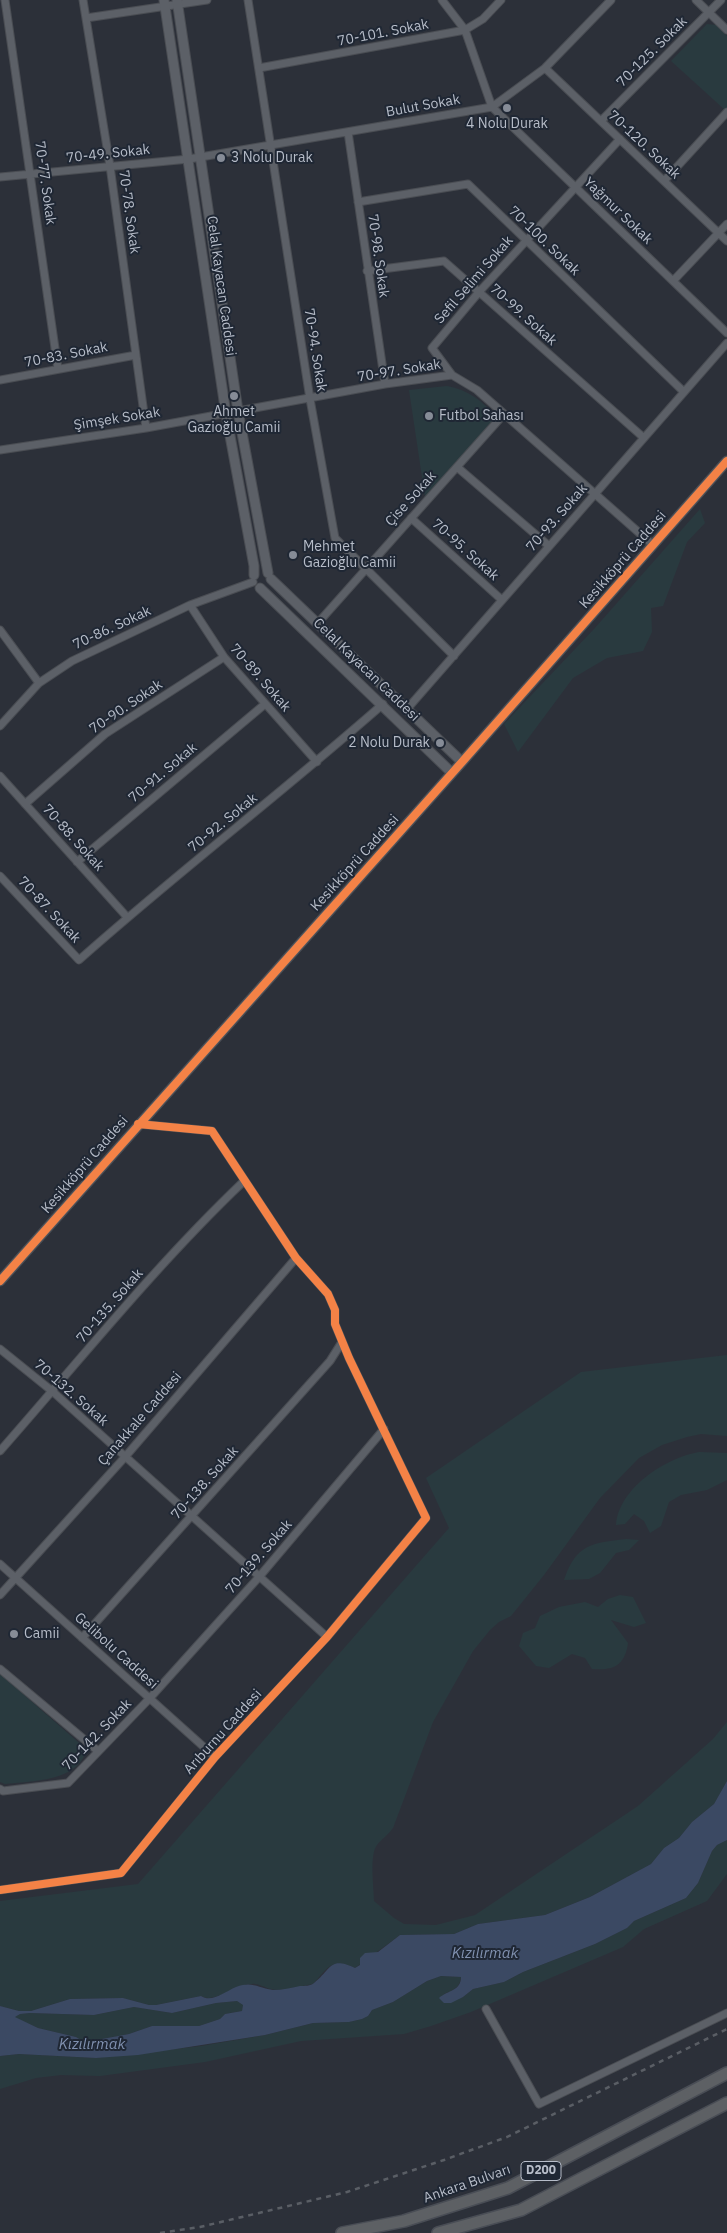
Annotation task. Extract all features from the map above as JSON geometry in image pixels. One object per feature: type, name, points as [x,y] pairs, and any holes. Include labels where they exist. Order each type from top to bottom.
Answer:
[{"type":"highway","name":"Ankara Bulvarı","points":[[342,2233],[404,2221],[508,2188],[727,2073]]},
{"type":"highway","name":"D200","points":[[438,2233],[521,2210],[727,2104]]},
{"type":"street","name":"70-77. Sokak","points":[[5,0],[32,174],[58,369]]},
{"type":"street","name":"70-78. Sokak","points":[[83,0],[110,166],[146,428]]},
{"type":"street","points":[[86,18],[165,3],[207,0]]},
{"type":"street","name":"70-94. Sokak","points":[[248,0],[310,399],[335,538],[365,570],[454,656]]},
{"type":"street","points":[[442,0],[465,30],[492,107]]},
{"type":"street","name":"70-101. Sokak","points":[[259,68],[465,30],[483,19],[501,0]]},
{"type":"street","name":"Bulut Sokak","points":[[200,157],[492,107],[545,68],[611,0]]},
{"type":"street","points":[[696,0],[727,30]]},
{"type":"street","name":"70-125. Sokak","points":[[601,121],[721,0]]},
{"type":"street","name":"Celal Kayacan Caddesi","points":[[177,2],[238,412],[269,576],[462,762]]},
{"type":"street","name":"Celal Kayacan Caddesi","points":[[165,3],[226,414],[256,582],[452,773]]},
{"type":"street","name":"70-120. Sokak","points":[[545,68],[727,240]]},
{"type":"street","name":"Yağmur Sokak","points":[[492,107],[727,333]]},
{"type":"street","points":[[664,180],[727,112]]},
{"type":"street","name":"70-98. Sokak","points":[[348,132],[385,384]]},
{"type":"street","name":"Sefil Selimi Sokak","points":[[452,375],[432,348],[479,292],[620,139]]},
{"type":"street","name":"70-49. Sokak","points":[[0,177],[200,157]]},
{"type":"street","name":"70-100. Sokak","points":[[358,202],[468,184],[525,241],[684,392]]},
{"type":"street","points":[[673,280],[727,224]]},
{"type":"street","name":"70-99. Sokak","points":[[367,271],[444,261],[644,438]]},
{"type":"street","name":"70-93. Sokak","points":[[407,709],[727,343]]},
{"type":"street","name":"70-83. Sokak","points":[[0,380],[136,355]]},
{"type":"street","name":"70-97. Sokak","points":[[238,412],[385,384],[452,375],[478,390],[653,545]]},
{"type":"street","name":"Şimşek Sokak","points":[[0,450],[238,412]]},
{"type":"street","name":"Çise Sokak","points":[[317,624],[504,414]]},
{"type":"street","name":"Kesikköprü Caddesi","points":[[0,1281],[727,461]]},
{"type":"street","points":[[457,467],[550,546]]},
{"type":"street","name":"70-95. Sokak","points":[[411,518],[502,600]]},
{"type":"street","points":[[259,571],[269,576],[266,587],[256,582],[259,571]]},
{"type":"street","name":"70-86. Sokak","points":[[0,726],[39,684],[72,661],[190,605],[256,582]]},
{"type":"street","name":"70-89. Sokak","points":[[190,605],[224,658],[317,762]]},
{"type":"street","points":[[0,630],[39,684]]},
{"type":"street","name":"70-90. Sokak","points":[[26,804],[105,734],[224,658]]},
{"type":"street","name":"70-91. Sokak","points":[[77,862],[265,704]]},
{"type":"street","name":"70-92. Sokak","points":[[79,960],[127,917],[317,762],[382,704]]},
{"type":"street","name":"70-88. Sokak","points":[[0,776],[127,917]]},
{"type":"street","name":"70-87. Sokak","points":[[0,876],[79,960]]},
{"type":"street","points":[[138,1124],[212,1132],[243,1182],[296,1258],[328,1294],[335,1310],[335,1324],[342,1342],[384,1430]]},
{"type":"street","name":"70-135. Sokak","points":[[0,1451],[152,1277],[210,1213],[243,1182]]},
{"type":"street","name":"Çanakkale Caddesi","points":[[0,1595],[124,1457],[296,1258]]},
{"type":"street","name":"70-138. Sokak","points":[[82,1638],[330,1361],[342,1342]]},
{"type":"street","name":"70-132. Sokak","points":[[0,1349],[52,1392],[327,1637]]},
{"type":"street","name":"Arıburnu Caddesi","points":[[0,1890],[121,1873],[215,1757],[327,1637],[426,1518],[384,1430]]},
{"type":"street","name":"70-139. Sokak","points":[[150,1698],[259,1577],[384,1430]]},
{"type":"street","name":"Gelibolu Caddesi","points":[[0,1564],[215,1757]]},
{"type":"street","points":[[0,1669],[98,1752]]},
{"type":"street","name":"70-142. Sokak","points":[[0,1789],[3,1791],[68,1783],[150,1698]]},
{"type":"street","points":[[486,2009],[540,2104],[727,2013]]},
{"type":"shaded area","points":[[707,24],[716,25],[727,36],[727,108],[725,110],[671,61]]},
{"type":"shaded area","points":[[447,386],[469,393],[486,406],[496,418],[425,497],[409,390]]},
{"type":"shaded area","points":[[700,509],[705,523],[687,542],[663,606],[651,608],[652,632],[643,651],[607,658],[573,678],[518,752],[504,724],[594,629]]},
{"type":"shaded area","points":[[727,1355],[727,1436],[701,1434],[687,1437],[662,1445],[639,1458],[600,1498],[544,1575],[511,1616],[499,1622],[490,1630],[473,1651],[433,1722],[393,1828],[377,1845],[375,1850],[373,1856],[374,1901],[404,1924],[436,1925],[475,1915],[638,1806],[713,1739],[727,1722],[727,1781],[714,1804],[692,1822],[679,1838],[664,1848],[651,1864],[590,1897],[545,1915],[478,1924],[454,1934],[400,1935],[355,1968],[341,1963],[331,1965],[313,1984],[281,1990],[254,1984],[246,1985],[212,1998],[201,1996],[156,2005],[123,1998],[70,1999],[31,2011],[19,2011],[0,2006],[0,1901],[138,1884],[449,1528],[426,1478],[581,1372]]},
{"type":"shaded area","points":[[699,1452],[727,1453],[727,1480],[707,1490],[681,1495],[669,1502],[661,1526],[650,1533],[644,1521],[634,1514],[625,1524],[616,1525],[619,1511],[625,1499],[646,1477],[672,1461]]},
{"type":"shaded area","points":[[626,1539],[639,1540],[629,1550],[616,1553],[600,1573],[589,1579],[564,1580],[574,1559],[580,1552],[595,1544]]},
{"type":"shaded area","points":[[620,1595],[633,1597],[646,1623],[634,1627],[611,1620],[628,1643],[624,1657],[617,1665],[606,1669],[592,1669],[585,1658],[572,1654],[549,1668],[536,1666],[519,1646],[523,1633],[535,1628],[540,1616],[559,1607],[585,1602],[598,1607],[608,1599]]},
{"type":"shaded area","points":[[0,1674],[86,1749],[82,1760],[74,1768],[53,1778],[5,1784],[0,1782]]},
{"type":"shaded area","points":[[727,1840],[727,1874],[707,1901],[644,1929],[623,1947],[471,2012],[431,2026],[404,2034],[301,2041],[205,2062],[100,2076],[61,2075],[36,2078],[0,2089],[0,2056],[19,2054],[96,2058],[201,2046],[265,2035],[313,2023],[349,2022],[368,2016],[372,2010],[393,2002],[427,1981],[441,1976],[461,1977],[458,1986],[444,1994],[463,1997],[473,1989],[504,1982],[523,1972],[595,1944],[627,1928],[634,1921],[686,1898],[698,1883],[712,1851],[717,1845]]},
{"type":"shaded area","points":[[237,2001],[243,2005],[242,2011],[225,2014],[220,2019],[199,2026],[152,2026],[129,2034],[91,2041],[38,2028],[14,2017],[30,2013],[94,2015],[134,2007],[172,2013],[216,2003]]},
{"type":"water","name":"Kızılırmak","points":[[727,1781],[727,1840],[717,1845],[712,1851],[698,1883],[686,1898],[634,1921],[627,1928],[595,1944],[523,1972],[504,1982],[473,1989],[451,2003],[444,2003],[439,1998],[456,1988],[461,1977],[441,1976],[427,1981],[393,2002],[372,2010],[368,2016],[362,2019],[349,2022],[313,2023],[265,2035],[138,2055],[96,2058],[19,2054],[0,2056],[0,2006],[19,2011],[31,2011],[70,1999],[123,1998],[156,2005],[201,1996],[214,1998],[242,1985],[273,1990],[307,1986],[314,1983],[335,1964],[340,1963],[355,1968],[360,1965],[360,1958],[365,1953],[378,1952],[400,1935],[454,1934],[478,1924],[545,1915],[590,1897],[651,1864],[664,1848],[679,1838],[692,1822],[714,1804]],"holes":[[[237,2001],[243,2005],[242,2011],[225,2014],[220,2019],[199,2026],[152,2026],[129,2034],[91,2041],[38,2028],[15,2017],[20,2014],[30,2013],[94,2015],[134,2007],[172,2013],[216,2003]]]},
{"type":"railway","points":[[160,2233],[200,2227],[347,2192],[444,2160],[507,2137],[727,2029]]},
{"type":"cycle path","points":[[0,1281],[727,461]]},
{"type":"cycle path","points":[[0,1890],[121,1873],[215,1757],[327,1637],[426,1518],[349,1358],[335,1324],[335,1310],[328,1294],[296,1258],[212,1131],[138,1124]]},
{"type":"place","name":"4 Nolu Durak","points":[[507,108]]},
{"type":"place","name":"3 Nolu Durak","points":[[221,158]]},
{"type":"place","name":"Ahmet Gazioğlu Camii","points":[[234,396]]},
{"type":"place","name":"Futbol Sahası","points":[[429,416]]},
{"type":"place","name":"Mehmet Gazioğlu Camii","points":[[293,555]]},
{"type":"place","name":"2 Nolu Durak","points":[[440,743]]},
{"type":"place","name":"Camii","points":[[14,1634]]}]
